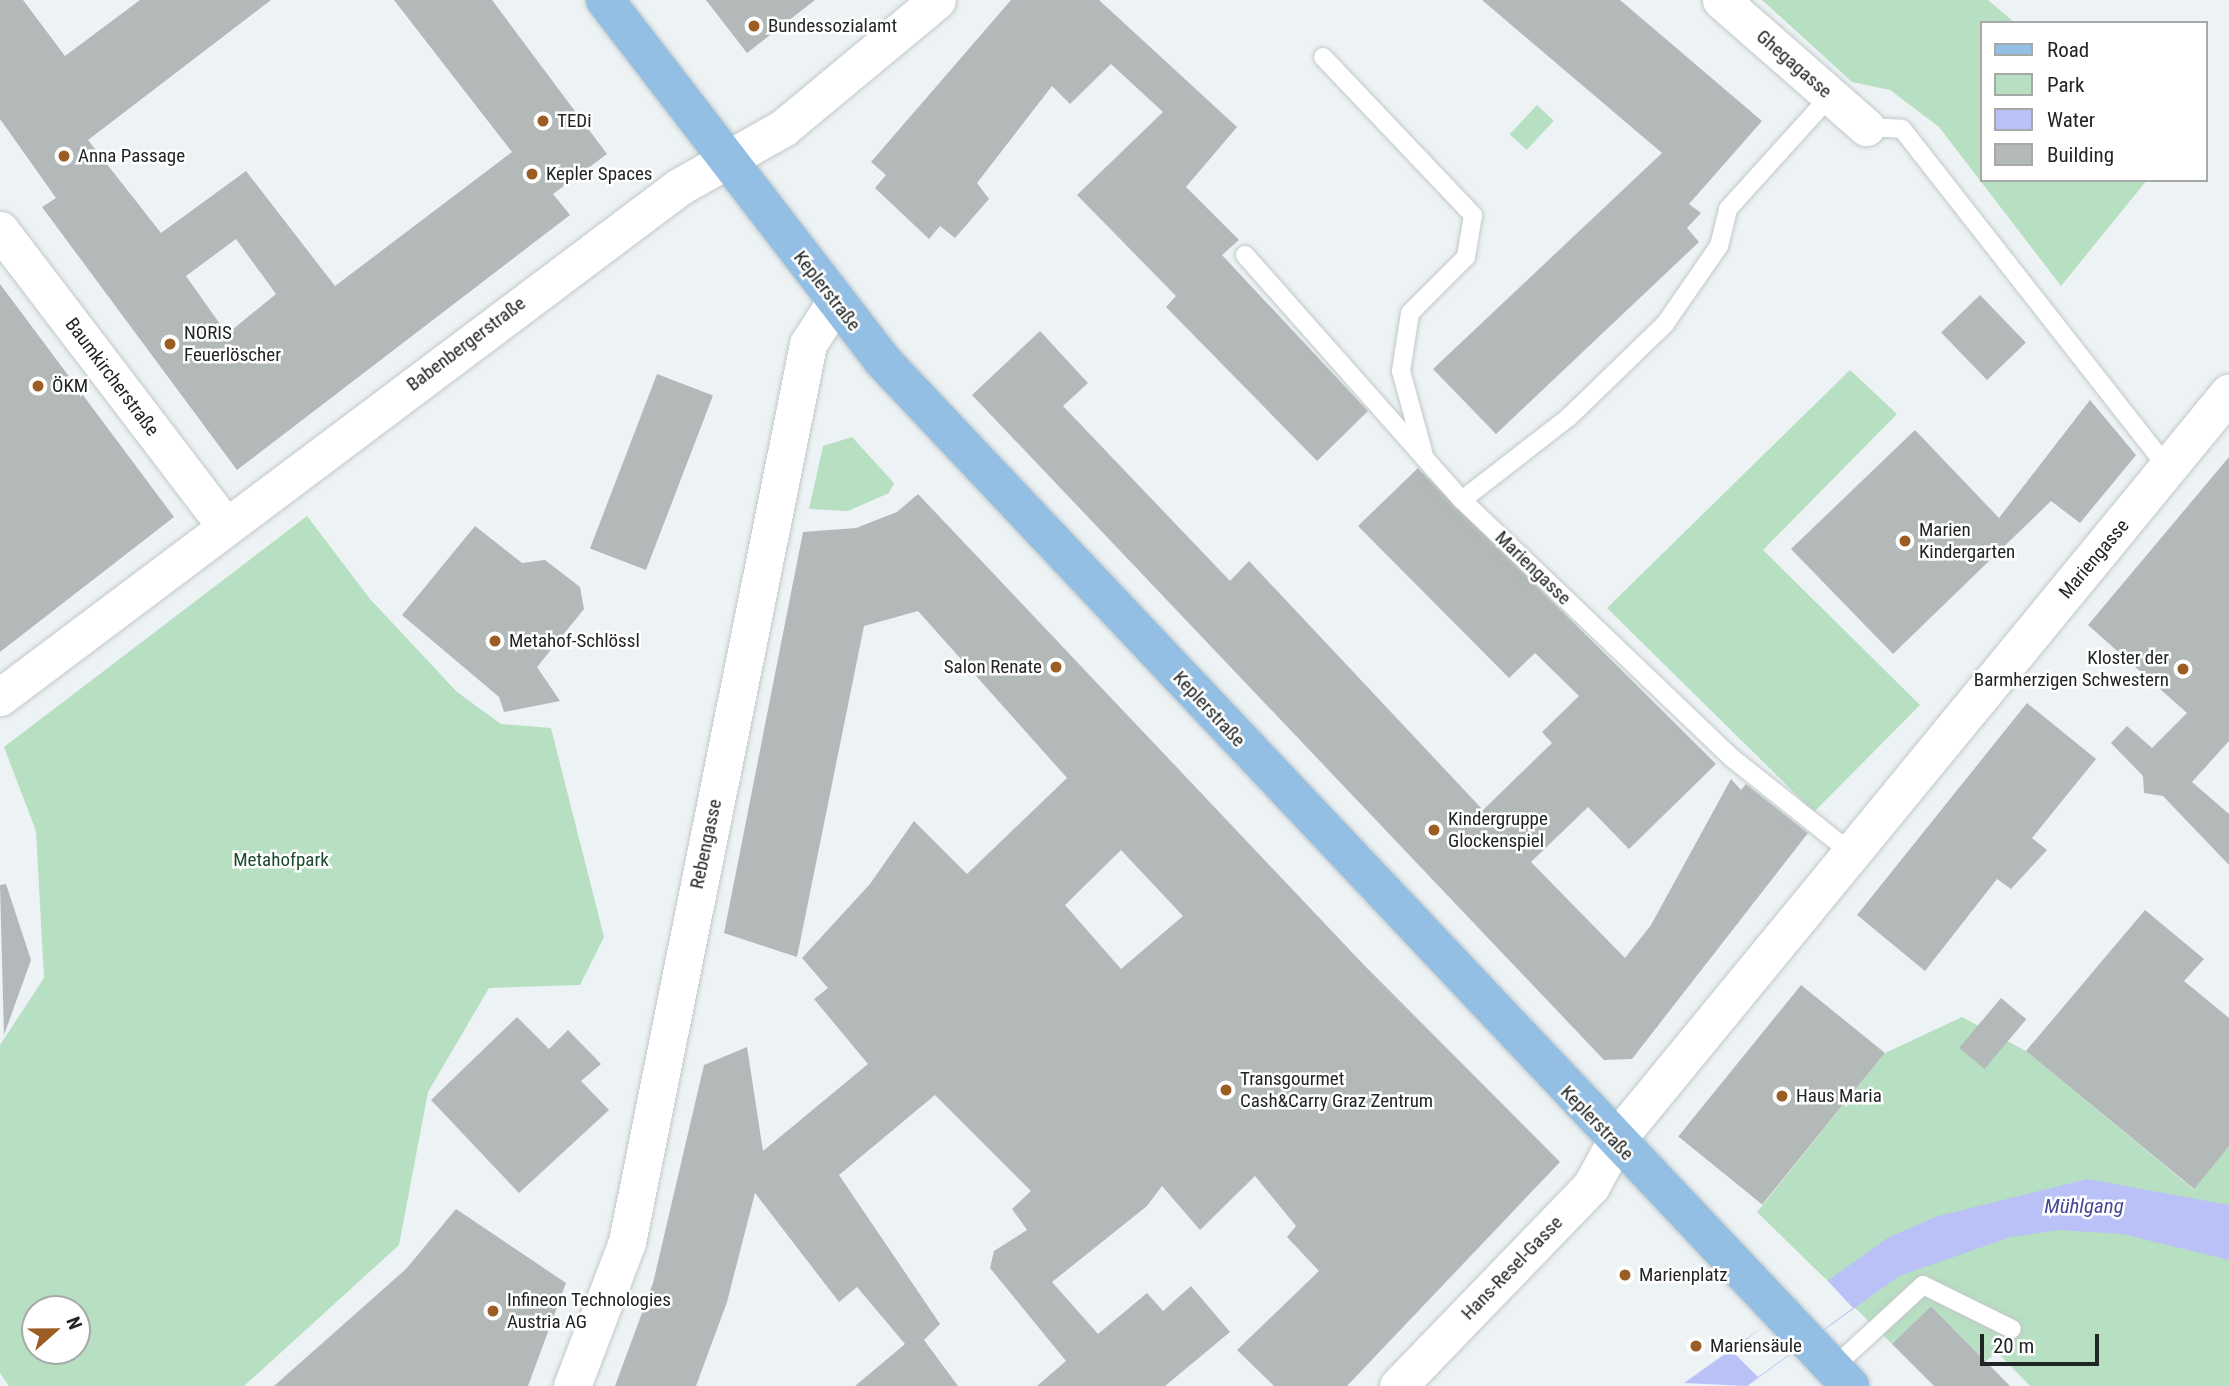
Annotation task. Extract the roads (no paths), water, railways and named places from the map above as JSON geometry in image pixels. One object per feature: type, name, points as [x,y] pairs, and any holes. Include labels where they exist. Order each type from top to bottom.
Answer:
[{"type":"main road","name":"Keplerstraße","points":[[605,0],[880,359],[1615,1142],[1830,1366]]},
{"type":"street","name":"Babenbergerstraße","points":[[0,697],[224,524],[679,187],[730,162],[783,128],[937,0]]},
{"type":"street","name":"Ghegagasse","points":[[1721,0],[1866,127]]},
{"type":"street","name":"Baumkircherstraße","points":[[0,230],[224,524]]},
{"type":"street","name":"Rebengasse","points":[[572,1386],[627,1242],[808,344],[835,302]]},
{"type":"street","name":"Mariengasse","points":[[1615,1142],[1850,852],[2229,394]]},
{"type":"street","name":"Hans-Resel-Gasse","points":[[1398,1386],[1591,1186],[1615,1142]]},
{"type":"lane","points":[[1323,57],[1473,215],[1466,257],[1410,313],[1401,372],[1425,463]]},
{"type":"lane","points":[[1462,500],[1569,417],[1665,324],[1719,246],[1728,209],[1830,96]]},
{"type":"lane","points":[[1866,127],[1902,128],[2169,469]]},
{"type":"lane","name":"Mariengasse","points":[[1245,255],[1425,463],[1462,500],[1732,758],[1850,852]]},
{"type":"lane","points":[[1830,1366],[1923,1285],[2012,1329]]},
{"type":"water","name":"Mühlgang","points":[[2088,1179],[2229,1205],[2229,1260],[2122,1234],[2059,1230],[2011,1237],[1899,1276],[1747,1386],[1684,1383],[1889,1237],[1938,1216]]},
{"type":"place","name":"Bundessozialamt","points":[[754,26]]},
{"type":"place","name":"TEDi","points":[[543,121]]},
{"type":"place","name":"Anna Passage","points":[[64,156]]},
{"type":"place","name":"Kepler Spaces","points":[[532,174]]},
{"type":"place","name":"NORIS Feuerlöscher","points":[[170,344]]},
{"type":"place","name":"ÖKM","points":[[38,386]]},
{"type":"place","name":"Marien Kindergarten","points":[[1905,541]]},
{"type":"place","name":"Metahof-Schlössl","points":[[495,641]]},
{"type":"place","name":"Salon Renate","points":[[1056,667]]},
{"type":"place","name":"Kloster der Barmherzigen Schwestern","points":[[2183,669]]},
{"type":"place","name":"Kindergruppe Glockenspiel","points":[[1434,830]]},
{"type":"place","name":"Transgourmet Cash&Carry Graz Zentrum","points":[[1226,1090]]},
{"type":"place","name":"Haus Maria","points":[[1782,1096]]},
{"type":"place","name":"Marienplatz","points":[[1625,1275]]},
{"type":"place","name":"Infineon Technologies Austria AG","points":[[493,1311]]},
{"type":"place","name":"Mariensäule","points":[[1696,1346]]},
{"type":"park label","name":"Metahofpark","points":[[281,860]]}]
